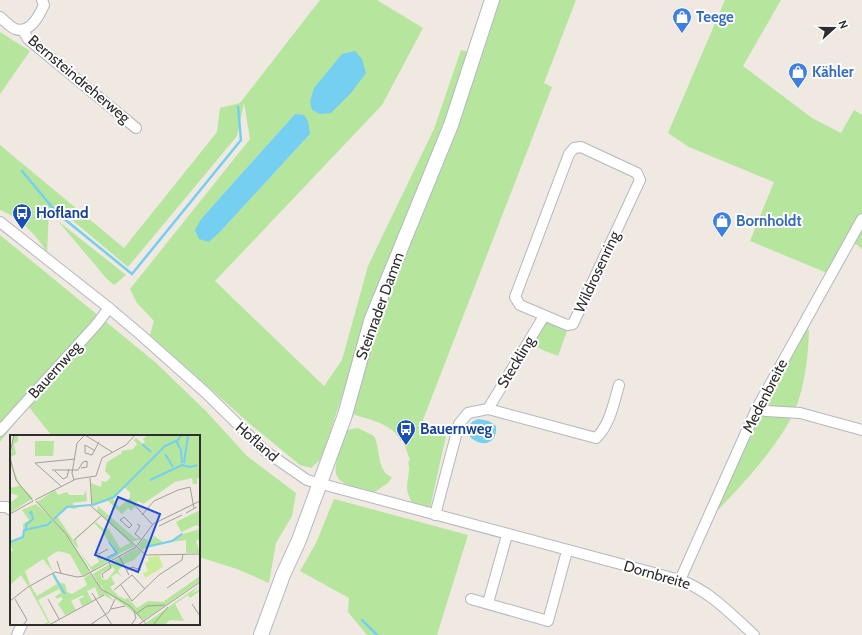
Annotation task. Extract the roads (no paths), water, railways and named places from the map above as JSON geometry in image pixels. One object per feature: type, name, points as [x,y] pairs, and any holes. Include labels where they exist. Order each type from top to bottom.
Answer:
[{"type":"main road","name":"Steinrader Damm","points":[[261,635],[283,576],[299,540],[318,484],[345,415],[371,321],[451,125],[492,0]]},
{"type":"street","name":"Bernsteindreherweg","points":[[0,17],[14,29],[23,30],[30,26],[40,14],[44,5],[42,0]]},
{"type":"street","name":"Bernsteindreherweg","points":[[23,30],[28,39],[136,128]]},
{"type":"street","name":"Wildrosenring","points":[[581,147],[637,173],[640,180],[573,324],[567,325],[544,316],[520,305],[514,296],[569,154],[574,148],[581,147]]},
{"type":"street","name":"Medenbreite","points":[[680,580],[757,408],[862,219]]},
{"type":"street","name":"Hofland","points":[[0,222],[109,308],[206,393],[265,451],[307,480],[318,484]]},
{"type":"street","name":"Bauernweg","points":[[0,431],[96,325],[109,308]]},
{"type":"street","name":"Steckling","points":[[488,408],[544,316]]},
{"type":"street","points":[[435,515],[459,424],[468,413],[488,408],[596,438],[601,433],[610,414],[619,385]]},
{"type":"street","points":[[757,408],[766,411],[800,413],[862,430]]},
{"type":"street","name":"Dornbreite","points":[[318,484],[680,580],[696,586],[716,601],[754,635]]},
{"type":"street","points":[[0,507],[6,507],[10,509]]},
{"type":"street","points":[[488,603],[507,535]]},
{"type":"street","points":[[471,599],[548,621],[567,551]]},
{"type":"street","points":[[17,635],[22,625]]},
{"type":"water","points":[[355,51],[362,59],[366,73],[351,93],[331,113],[320,114],[312,110],[310,102],[314,88],[342,54]]},
{"type":"water","points":[[295,114],[304,115],[308,121],[310,134],[220,232],[209,242],[199,239],[195,230],[201,219]]},
{"type":"water","points":[[478,419],[489,421],[496,426],[494,438],[486,443],[476,441],[467,433],[470,424]]},
{"type":"waterway","points":[[22,171],[57,213],[132,274],[241,140],[238,107]]},
{"type":"waterway","points":[[362,620],[377,635]]},
{"type":"place","name":"Teege","points":[[682,34]]},
{"type":"place","name":"Kähler","points":[[798,89]]},
{"type":"place","name":"Hofland","points":[[22,230]]},
{"type":"place","name":"Bornholdt","points":[[722,238]]},
{"type":"place","name":"Bauernweg","points":[[406,446]]}]
